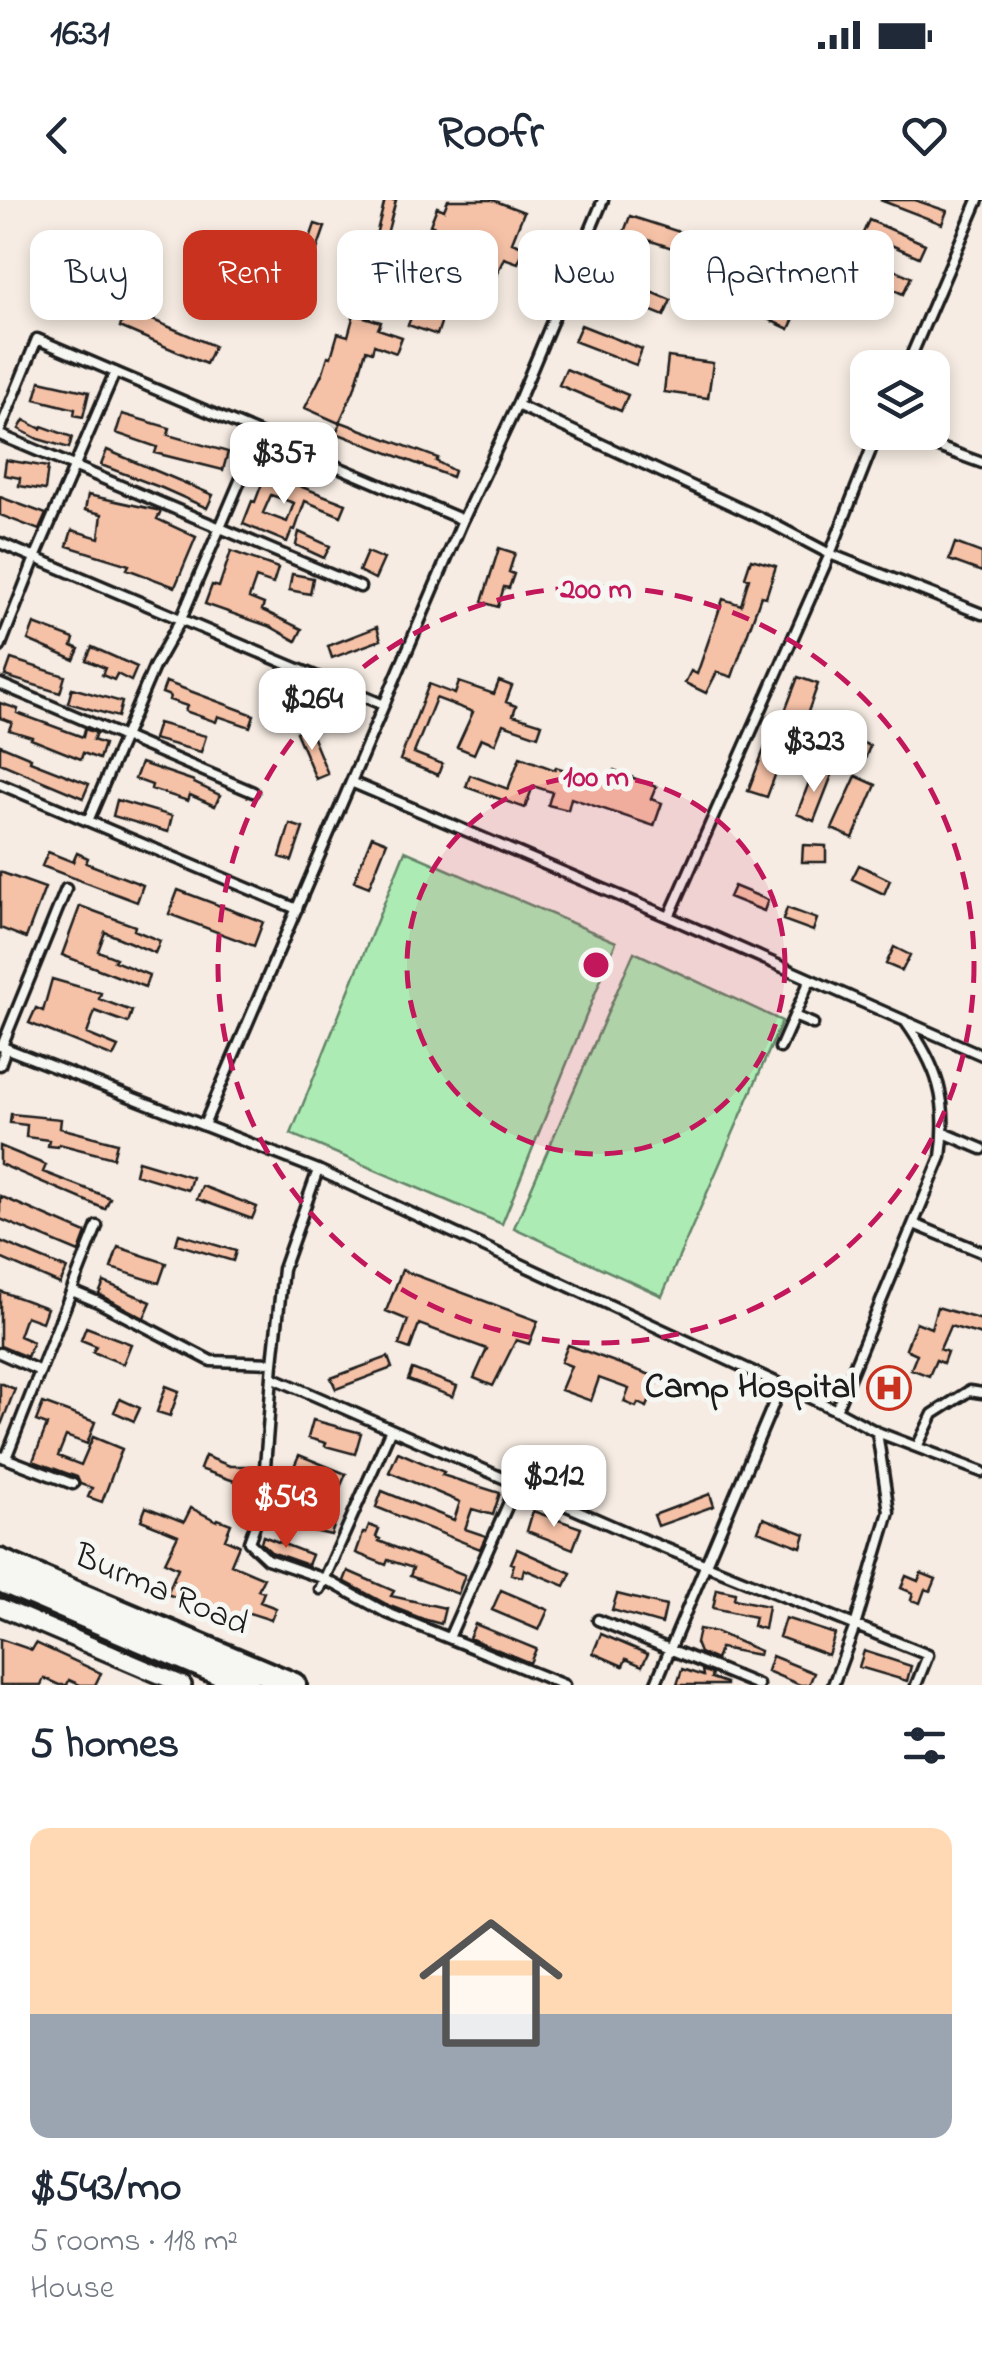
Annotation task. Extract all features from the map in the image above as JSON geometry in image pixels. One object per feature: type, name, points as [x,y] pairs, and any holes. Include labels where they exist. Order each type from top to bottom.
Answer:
[{"type":"main road","name":"Burma Road","points":[[0,1561],[240,1679]]},
{"type":"main road","name":"Burma Road","points":[[0,1580],[240,1679],[294,1685]]},
{"type":"street","points":[[0,1607],[183,1685]]},
{"type":"lane","points":[[204,1125],[464,520],[518,405],[603,200]]},
{"type":"lane","points":[[914,350],[978,200]]},
{"type":"lane","points":[[360,588],[0,432],[37,339],[464,520]]},
{"type":"lane","points":[[0,648],[114,372]]},
{"type":"lane","points":[[518,405],[830,554],[982,614]]},
{"type":"lane","points":[[88,821],[260,434]]},
{"type":"lane","points":[[670,916],[830,554],[871,450]]},
{"type":"lane","points":[[946,450],[982,463]]},
{"type":"lane","points":[[0,543],[384,705]]},
{"type":"lane","points":[[0,684],[253,792]]},
{"type":"lane","points":[[351,782],[670,916],[982,1056]]},
{"type":"lane","points":[[0,784],[296,910]]},
{"type":"lane","points":[[0,1065],[3,1047],[66,889]]},
{"type":"lane","points":[[780,1048],[810,980]]},
{"type":"lane","points":[[794,1016],[813,1024]]},
{"type":"lane","points":[[836,1410],[941,1157],[944,1104],[937,1075],[926,1050],[905,1021]]},
{"type":"lane","points":[[3,1047],[318,1170],[877,1432],[982,1472]]},
{"type":"lane","points":[[944,1134],[982,1149]]},
{"type":"lane","points":[[318,1170],[283,1269],[262,1506],[249,1542],[266,1559],[325,1579],[387,1613],[564,1685]]},
{"type":"lane","points":[[914,1224],[982,1252]]},
{"type":"lane","points":[[73,1484],[3,1457],[97,1226]]},
{"type":"lane","points":[[72,1291],[211,1361],[272,1363]]},
{"type":"lane","points":[[0,1353],[40,1371]]},
{"type":"lane","points":[[272,1377],[706,1565],[928,1656],[916,1685]]},
{"type":"lane","points":[[654,1685],[781,1386]]},
{"type":"lane","points":[[917,1447],[934,1414],[969,1391],[982,1393]]},
{"type":"lane","points":[[320,1589],[391,1429]]},
{"type":"lane","points":[[833,1685],[890,1512],[877,1432]]},
{"type":"lane","points":[[449,1638],[517,1484]]},
{"type":"lane","points":[[598,1620],[758,1685]]},
{"type":"green space","points":[[405,851],[616,942],[502,1224],[291,1134]]},
{"type":"green space","points":[[634,952],[782,1021],[662,1296],[514,1228]]},
{"type":"building","points":[[385,200],[396,200],[388,230],[377,230]]},
{"type":"building","points":[[448,200],[493,200],[524,212],[512,242],[518,244],[518,263],[504,258],[498,271],[498,230],[434,230],[430,225],[437,207],[444,210]]},
{"type":"building","points":[[880,200],[915,200],[947,211],[942,224]]},
{"type":"building","points":[[630,216],[673,230],[670,230],[670,247],[650,241],[650,230],[625,230]]},
{"type":"building","points":[[869,220],[892,230],[864,230]]},
{"type":"building","points":[[315,224],[325,227],[317,250],[317,230],[313,230]]},
{"type":"building","points":[[894,231],[925,244],[919,257],[894,246]]},
{"type":"building","points":[[894,269],[911,277],[903,294],[894,290]]},
{"type":"building","points":[[650,291],[670,300],[664,316],[650,310]]},
{"type":"building","points":[[123,320],[153,320],[214,346],[206,364],[120,327]]},
{"type":"building","points":[[352,320],[374,320],[381,322],[378,329],[402,337],[396,353],[374,345],[372,352],[366,350],[339,423],[305,408],[328,356],[331,357],[338,333],[348,336]]},
{"type":"building","points":[[410,320],[442,320],[437,335],[408,325]]},
{"type":"building","points":[[770,320],[793,320],[789,329]]},
{"type":"building","points":[[581,325],[642,349],[636,365],[574,341]]},
{"type":"building","points":[[668,357],[713,363],[708,398],[664,392]]},
{"type":"building","points":[[566,369],[628,395],[621,411],[559,385]]},
{"type":"building","points":[[40,381],[89,392],[83,417],[74,415],[75,409],[35,399]]},
{"type":"building","points":[[122,414],[170,428],[168,435],[228,452],[223,470],[155,453],[157,447],[116,433]]},
{"type":"building","points":[[24,420],[72,437],[69,448],[19,429]]},
{"type":"building","points":[[341,422],[438,458],[436,461],[454,471],[452,477],[336,433]]},
{"type":"building","points":[[107,450],[213,495],[207,508],[101,465]]},
{"type":"building","points":[[6,460],[48,467],[45,490],[19,486],[20,478],[4,475]]},
{"type":"building","points":[[266,473],[346,504],[341,516],[305,501],[287,542],[243,524],[252,501],[255,502]],"holes":[[[271,495],[294,503],[287,522],[263,513]]]},
{"type":"building","points":[[88,495],[161,511],[157,519],[196,537],[175,587],[127,569],[129,565],[67,546],[72,530],[99,538],[102,514],[85,510]]},
{"type":"building","points":[[0,497],[46,514],[39,530],[0,515]]},
{"type":"building","points":[[299,532],[330,546],[324,558],[296,545]]},
{"type":"building","points":[[955,543],[982,553],[982,572],[949,560]]},
{"type":"building","points":[[499,548],[515,553],[509,572],[514,574],[509,588],[504,587],[498,607],[482,602]]},
{"type":"building","points":[[231,551],[278,568],[273,584],[256,578],[249,598],[264,604],[262,610],[302,629],[296,641],[271,627],[205,604],[212,585],[219,587]]},
{"type":"building","points":[[367,552],[384,559],[375,579],[359,571]]},
{"type":"building","points":[[751,559],[776,566],[766,597],[761,596],[732,677],[717,672],[706,693],[685,683],[691,671],[697,674],[723,599],[741,605]]},
{"type":"building","points":[[292,574],[313,578],[310,594],[289,590]]},
{"type":"building","points":[[34,624],[74,639],[72,646],[79,649],[74,660],[28,640]]},
{"type":"building","points":[[377,627],[381,640],[332,658],[328,646]]},
{"type":"building","points":[[92,647],[137,667],[131,681],[117,674],[114,680],[102,675],[105,668],[86,660]]},
{"type":"building","points":[[11,659],[65,676],[60,693],[5,676]]},
{"type":"building","points":[[798,677],[818,684],[803,726],[782,719]]},
{"type":"building","points":[[499,681],[512,686],[506,702],[516,706],[513,715],[542,724],[538,736],[503,724],[495,744],[481,738],[474,754],[457,747],[473,712],[436,698],[414,753],[442,764],[438,775],[400,760],[429,684],[455,694],[459,682],[494,694]]},
{"type":"building","points":[[166,682],[254,715],[250,727],[218,716],[216,722],[185,711],[187,706],[162,693]]},
{"type":"building","points":[[72,688],[122,702],[118,717],[68,703]]},
{"type":"building","points":[[0,703],[83,737],[85,729],[96,733],[93,740],[104,744],[99,759],[83,753],[81,759],[9,730],[12,722],[0,718]]},
{"type":"building","points":[[158,723],[206,736],[201,752],[153,739]]},
{"type":"building","points":[[308,726],[328,774],[316,779],[296,732]]},
{"type":"building","points":[[828,728],[870,746],[865,759],[822,742]]},
{"type":"building","points":[[0,745],[89,784],[83,798],[0,763]]},
{"type":"building","points":[[765,747],[783,754],[767,797],[748,791]]},
{"type":"building","points":[[520,757],[608,784],[614,770],[656,787],[651,799],[662,803],[654,826],[571,798],[568,810],[548,805],[552,792],[533,786],[525,808],[466,787],[470,775],[508,789]]},
{"type":"building","points":[[141,763],[194,781],[220,795],[215,806],[190,795],[188,801],[151,789],[152,785],[135,779]]},
{"type":"building","points":[[814,769],[832,775],[814,821],[797,814]]},
{"type":"building","points":[[856,776],[876,785],[853,838],[832,829]]},
{"type":"building","points":[[117,800],[172,816],[168,832],[113,816]]},
{"type":"building","points":[[290,824],[303,828],[292,861],[280,857]]},
{"type":"building","points":[[372,836],[387,842],[369,887],[354,881]]},
{"type":"building","points":[[803,845],[826,846],[826,862],[802,862]]},
{"type":"building","points":[[48,852],[73,862],[77,853],[88,858],[86,863],[143,885],[137,902],[42,866]]},
{"type":"building","points":[[859,865],[890,880],[884,894],[852,879]]},
{"type":"building","points":[[0,872],[45,888],[26,938],[0,928]]},
{"type":"building","points":[[734,886],[768,900],[764,911],[729,897]]},
{"type":"building","points":[[178,890],[263,922],[254,946],[169,914]]},
{"type":"building","points":[[80,906],[135,926],[134,930],[160,941],[155,953],[105,932],[98,951],[149,975],[145,987],[62,955]]},
{"type":"building","points":[[787,908],[817,919],[813,931],[783,920]]},
{"type":"building","points":[[894,947],[910,955],[902,971],[886,964]]},
{"type":"building","points":[[52,979],[101,993],[99,999],[132,1011],[128,1023],[95,1011],[87,1034],[118,1047],[113,1057],[29,1023],[36,1008],[43,1011]]},
{"type":"building","points":[[11,1114],[61,1119],[60,1128],[117,1143],[113,1158],[59,1144],[48,1146],[49,1140],[26,1137],[27,1125],[10,1123]]},
{"type":"building","points":[[0,1146],[46,1165],[43,1172],[110,1198],[105,1209],[0,1164]]},
{"type":"building","points":[[138,1161],[192,1177],[188,1190],[135,1174]]},
{"type":"building","points":[[202,1186],[257,1207],[252,1219],[197,1199]]},
{"type":"building","points":[[0,1196],[86,1233],[79,1252],[0,1219]]},
{"type":"building","points":[[179,1234],[236,1251],[233,1261],[176,1244]]},
{"type":"building","points":[[0,1241],[67,1269],[60,1284],[0,1258]]},
{"type":"building","points":[[118,1247],[166,1263],[159,1283],[111,1268]]},
{"type":"building","points":[[402,1270],[538,1321],[529,1344],[516,1340],[493,1386],[474,1378],[487,1349],[419,1324],[410,1349],[399,1345],[408,1320],[386,1311]]},
{"type":"building","points":[[104,1282],[151,1302],[144,1318],[99,1294]]},
{"type":"building","points":[[0,1291],[47,1308],[42,1322],[26,1316],[19,1336],[33,1342],[27,1357],[0,1346]]},
{"type":"building","points":[[937,1307],[982,1320],[982,1335],[950,1326],[940,1349],[947,1352],[943,1363],[936,1360],[929,1376],[911,1369],[917,1354],[906,1349],[916,1322],[931,1328]]},
{"type":"building","points":[[86,1327],[131,1344],[123,1364],[93,1352],[96,1346],[81,1340]]},
{"type":"building","points":[[568,1345],[659,1378],[647,1407],[624,1402],[629,1389],[599,1378],[591,1401],[561,1390],[571,1366],[561,1362]]},
{"type":"building","points":[[388,1357],[392,1368],[336,1389],[331,1378]]},
{"type":"building","points":[[412,1369],[457,1386],[453,1397],[408,1380]]},
{"type":"building","points":[[0,1383],[15,1389],[1,1425],[0,1425]]},
{"type":"building","points":[[166,1386],[179,1391],[170,1416],[157,1412]]},
{"type":"building","points":[[120,1399],[140,1408],[134,1421],[114,1412]]},
{"type":"building","points":[[43,1403],[95,1422],[87,1444],[66,1436],[58,1456],[81,1465],[93,1437],[122,1449],[102,1502],[88,1497],[92,1488],[80,1484],[77,1477],[33,1461],[47,1425],[36,1421]]},
{"type":"building","points":[[313,1420],[361,1433],[355,1454],[308,1438]]},
{"type":"building","points":[[398,1452],[444,1472],[442,1475],[500,1493],[493,1515],[472,1509],[465,1529],[486,1536],[480,1549],[376,1507],[382,1491],[454,1520],[460,1502],[389,1472]]},
{"type":"building","points":[[299,1455],[346,1474],[339,1490],[292,1471]]},
{"type":"building","points":[[205,1456],[230,1466],[250,1466],[249,1501],[237,1500],[237,1482],[200,1469]]},
{"type":"building","points":[[511,1456],[533,1465],[528,1477],[506,1468]]},
{"type":"building","points":[[710,1494],[714,1506],[658,1526],[654,1515]]},
{"type":"building","points":[[278,1499],[337,1517],[331,1535],[273,1518]]},
{"type":"building","points":[[146,1507],[184,1522],[191,1508],[231,1524],[225,1539],[239,1545],[231,1564],[264,1578],[258,1590],[264,1592],[260,1602],[276,1608],[271,1620],[243,1611],[240,1618],[221,1609],[219,1614],[167,1594],[178,1568],[165,1562],[178,1535],[141,1520]]},
{"type":"building","points":[[533,1511],[581,1528],[573,1549],[527,1531]]},
{"type":"building","points":[[763,1518],[805,1534],[801,1547],[758,1531]]},
{"type":"building","points":[[369,1525],[379,1529],[379,1541],[465,1575],[458,1594],[410,1576],[413,1568],[388,1560],[386,1565],[356,1553]]},
{"type":"building","points":[[263,1536],[312,1555],[308,1565],[271,1552],[261,1543]]},
{"type":"building","points":[[517,1549],[571,1573],[565,1586],[524,1569],[522,1577],[511,1574]]},
{"type":"building","points":[[348,1571],[394,1591],[391,1596],[445,1608],[441,1624],[390,1606],[344,1581]]},
{"type":"building","points":[[921,1573],[936,1579],[931,1591],[925,1589],[920,1603],[911,1600],[913,1593],[901,1588],[906,1576],[918,1581]]},
{"type":"building","points":[[717,1589],[735,1593],[734,1599],[768,1606],[764,1629],[753,1626],[755,1617],[713,1608]]},
{"type":"building","points":[[501,1590],[548,1610],[539,1630],[492,1610]]},
{"type":"building","points":[[617,1594],[666,1606],[662,1624],[612,1610]]},
{"type":"building","points":[[785,1618],[835,1634],[828,1655],[779,1637]]},
{"type":"building","points":[[475,1624],[536,1649],[530,1663],[469,1638]]},
{"type":"building","points":[[699,1629],[760,1651],[759,1655],[720,1648],[716,1660],[700,1653],[696,1643]]},
{"type":"building","points":[[601,1634],[648,1654],[642,1666],[626,1659],[623,1666],[593,1653]]},
{"type":"building","points":[[0,1639],[32,1650],[36,1643],[101,1673],[95,1685],[69,1680],[67,1685],[59,1685],[44,1678],[41,1685],[0,1685]]},
{"type":"building","points":[[864,1651],[911,1666],[907,1681],[859,1667]]},
{"type":"building","points":[[772,1656],[814,1673],[809,1685],[767,1671]]},
{"type":"building","points":[[682,1669],[703,1676],[702,1670],[726,1685],[677,1685]]},
{"type":"place","name":"Camp Hospital","points":[[889,1388]]}]
